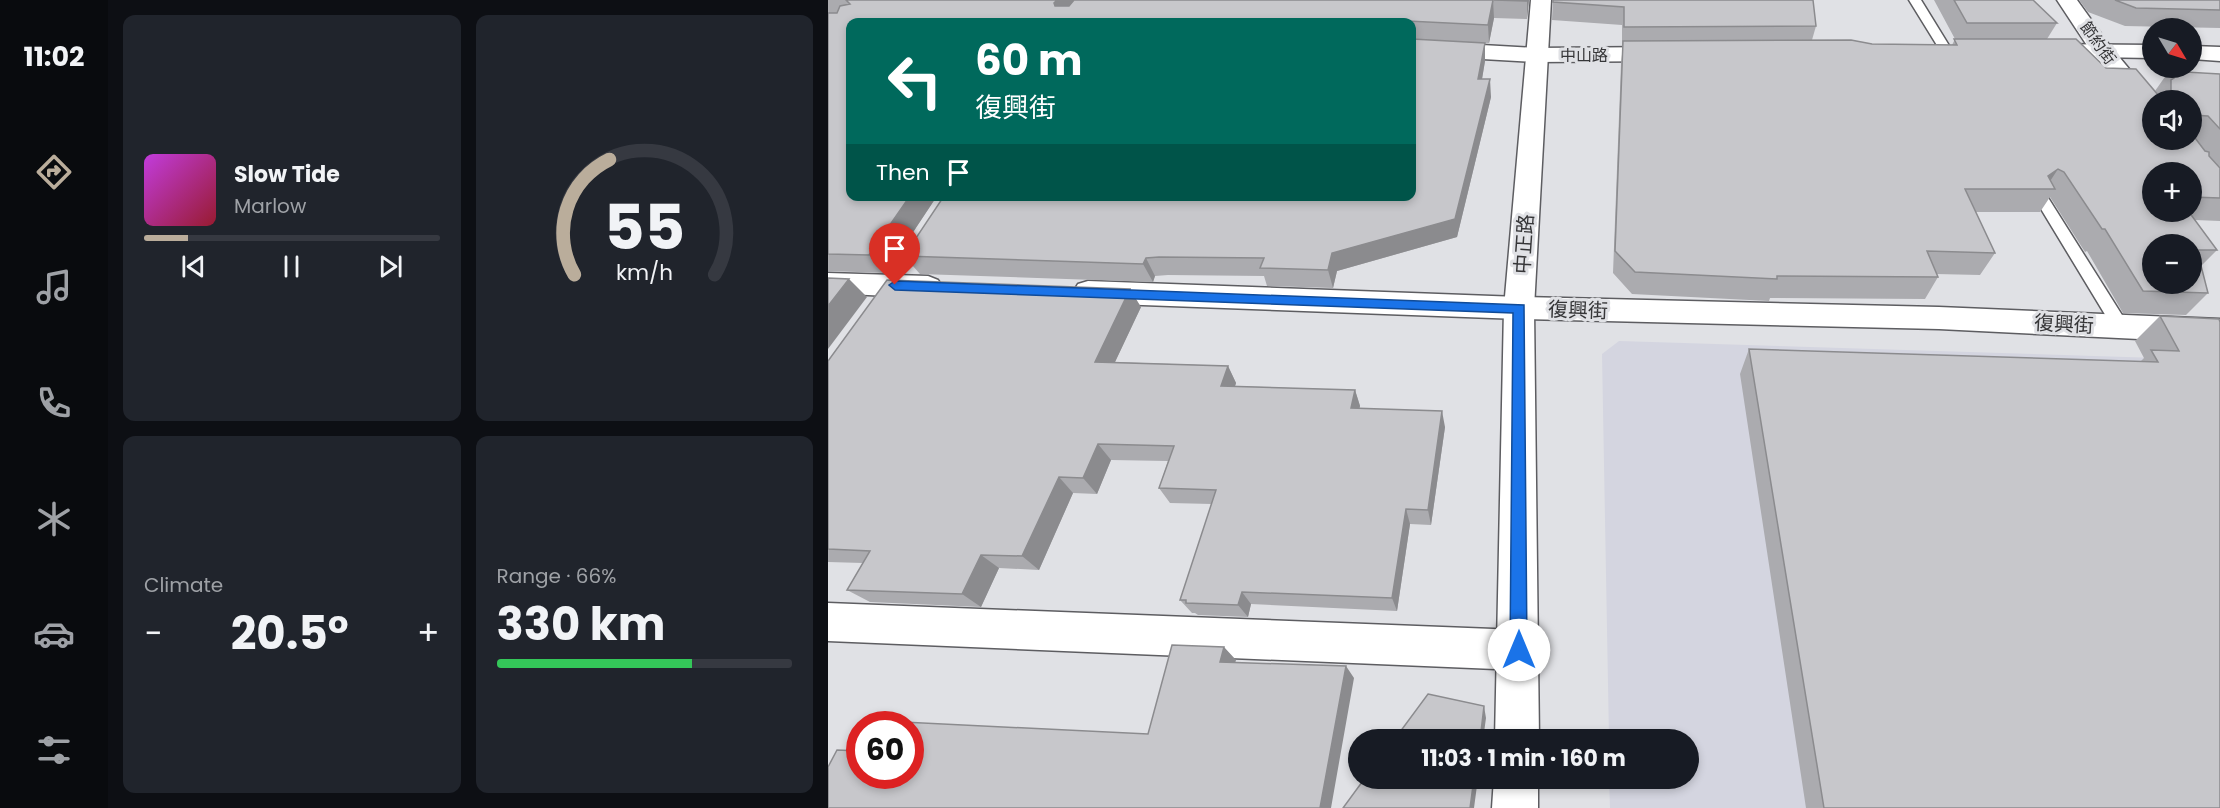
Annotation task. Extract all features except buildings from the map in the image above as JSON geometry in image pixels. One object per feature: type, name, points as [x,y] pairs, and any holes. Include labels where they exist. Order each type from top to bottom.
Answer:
[{"type":"street","name":"中正路","points":[[1517,729],[1519,308],[1541,0]]},
{"type":"street","name":"節約街","points":[[2067,0],[2103,51],[2142,100]]},
{"type":"street","name":"中山路","points":[[1416,48],[1536,55],[1689,54]]},
{"type":"street","points":[[2022,51],[2142,52]]},
{"type":"street","points":[[1924,52],[1956,52]]},
{"type":"street","points":[[2202,53],[2220,54]]},
{"type":"street","points":[[875,313],[915,256]]},
{"type":"street","points":[[828,284],[954,287]]},
{"type":"street","name":"復興街","points":[[1060,291],[1519,308],[1940,318],[2220,331]]},
{"type":"street","points":[[828,622],[1519,650]]},
{"type":"street","points":[[1515,808],[1516,789]]},
{"type":"lane","points":[[1915,0],[1956,52]]},
{"type":"lane","points":[[2042,199],[2121,327]]},
{"type":"shaded area","points":[[1619,341],[2220,360],[2220,808],[1610,808],[1609,789],[1699,789],[1699,729],[1609,729],[1602,354]]},
{"type":"route","points":[[895,285],[1519,308],[1519,650]]}]
